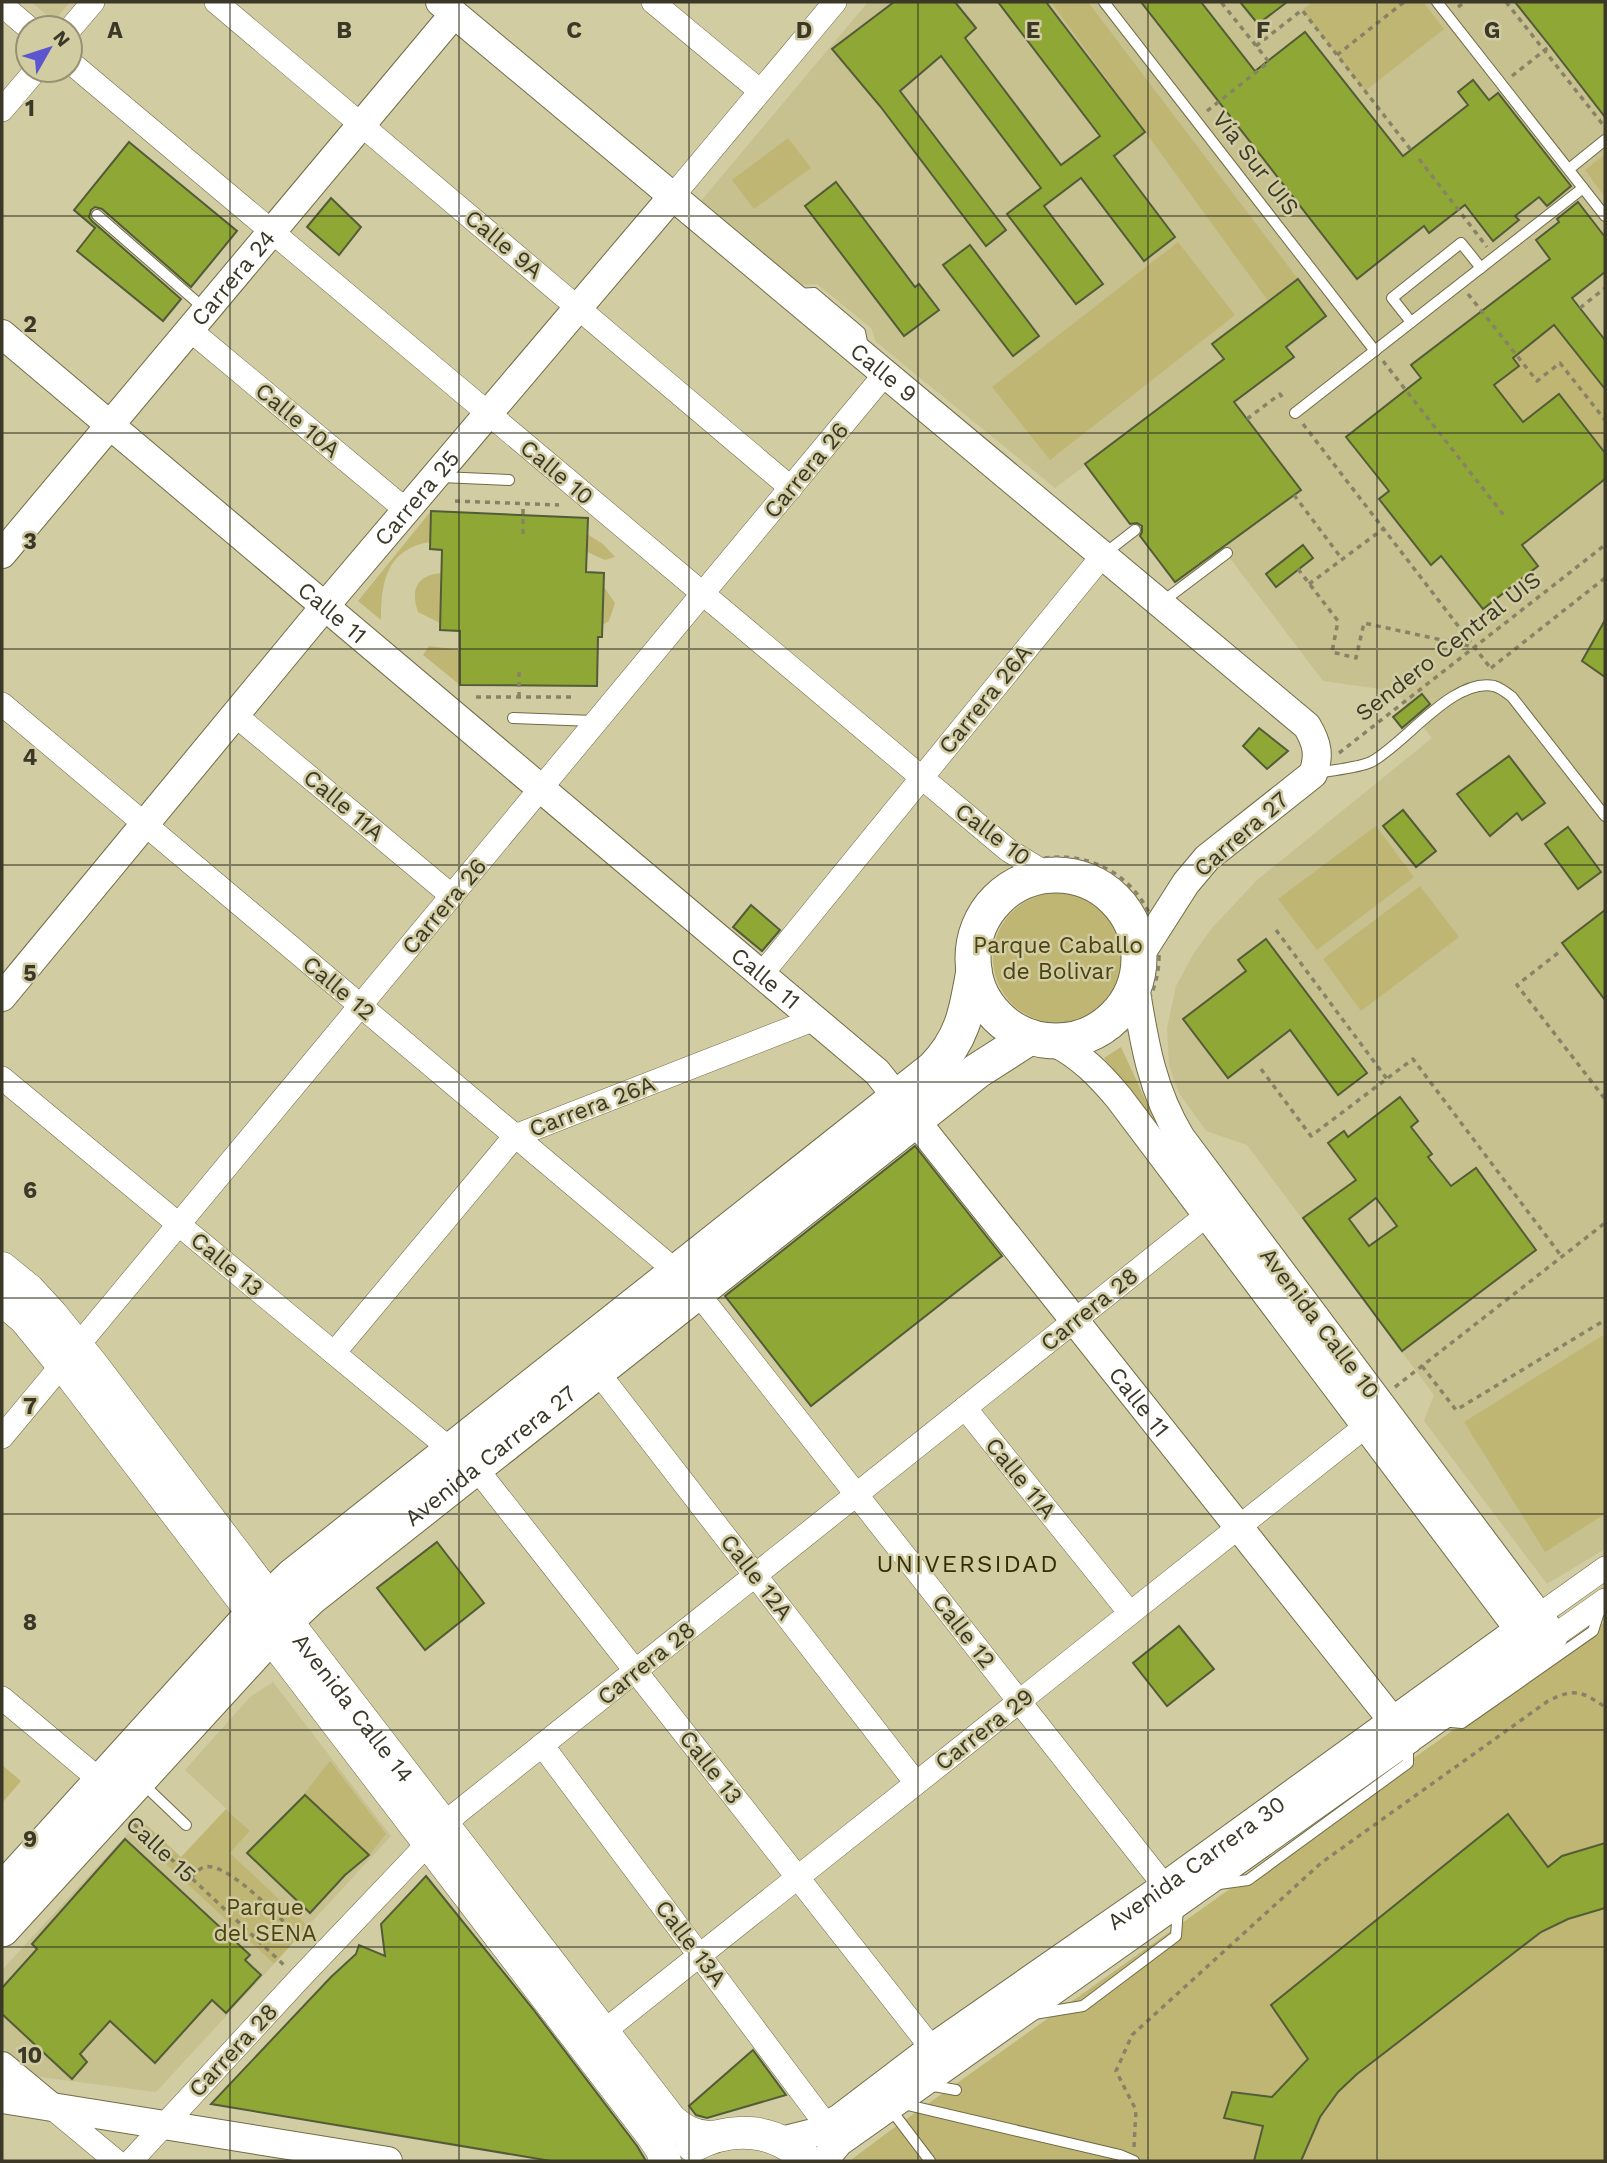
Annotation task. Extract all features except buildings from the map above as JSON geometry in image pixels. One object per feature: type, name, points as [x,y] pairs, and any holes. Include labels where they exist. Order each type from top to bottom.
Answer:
[{"type":"main road","points":[[1037,868],[1090,882],[1112,896],[1128,916],[1138,940],[1143,971],[1123,1009],[1104,1027],[1080,1038],[1044,1044],[1009,1027],[972,984],[974,947],[980,925],[991,905],[1008,890],[1028,879],[1037,868]]},
{"type":"main road","name":"Avenida Carrera 27","points":[[907,1108],[946,1056],[962,1027],[972,984]]},
{"type":"main road","name":"Avenida Carrera 27","points":[[464,1459],[907,1108],[977,1071],[1044,1044]]},
{"type":"main road","name":"Avenida Calle 14","points":[[2,1268],[34,1296],[70,1355],[436,1834],[662,2150],[665,2161]]},
{"type":"main road","name":"Avenida Carrera 27","points":[[2,1891],[108,1794],[138,1780],[270,1617],[293,1576],[597,1371],[687,1282]]},
{"type":"main road","name":"Avenida Calle 14","points":[[2,1299],[70,1355]]},
{"type":"main road","name":"Avenida Carrera 27","points":[[2,1929],[108,1794],[270,1617]]},
{"type":"main road","name":"Avenida Calle 14","points":[[436,1834],[603,2032],[671,2120],[694,2136],[709,2137]]},
{"type":"main road","points":[[676,2161],[693,2146],[709,2137],[733,2132],[757,2133],[781,2140],[808,2161]]},
{"type":"street","name":"Calle 9A","points":[[216,2],[791,488]]},
{"type":"street","points":[[653,2],[760,91]]},
{"type":"street","name":"Carrera 25","points":[[2,997],[325,606],[835,2]]},
{"type":"street","name":"Carrera 24","points":[[2,554],[362,124],[453,6]]},
{"type":"street","name":"Calle 9","points":[[453,6],[672,197],[1297,716],[1307,726],[1315,762]]},
{"type":"street","name":"Calle 10","points":[[84,74],[921,778],[1008,850],[1037,868]]},
{"type":"street","points":[[2,110],[24,84]]},
{"type":"street","name":"Calle 10A","points":[[198,320],[406,510]]},
{"type":"street","name":"Calle 11","points":[[2,334],[877,1072],[1400,1731]]},
{"type":"street","name":"Carrera 26","points":[[2,1437],[791,488],[875,365]]},
{"type":"street","name":"Carrera 26A","points":[[762,974],[1103,555]]},
{"type":"street","name":"Calle 12","points":[[2,704],[687,1282],[1171,1895]]},
{"type":"street","name":"Calle 11A","points":[[235,715],[452,895]]},
{"type":"street","name":"Carrera 27","points":[[1143,971],[1186,883],[1207,858],[1315,762]]},
{"type":"street","name":"Avenida Calle 10","points":[[1143,971],[1151,1073],[1161,1100],[1181,1138],[1537,1633]]},
{"type":"street","name":"Carrera 26A","points":[[334,1353],[515,1136],[815,1019]]},
{"type":"street","name":"Avenida Calle 10","points":[[1044,1044],[1096,1071],[1119,1098],[1366,1426],[1537,1633]]},
{"type":"street","name":"Calle 13","points":[[2,1078],[464,1459],[636,1671],[945,2068]]},
{"type":"street","name":"Carrera 28","points":[[131,2161],[436,1834],[542,1745],[1207,1215]]},
{"type":"street","name":"Calle 12A","points":[[597,1371],[916,1783]]},
{"type":"street","name":"Calle 11A","points":[[965,1408],[1130,1614]]},
{"type":"street","name":"Carrera 29","points":[[603,2032],[1366,1426]]},
{"type":"street","name":"Avenida Carrera 30","points":[[781,2140],[797,2138],[831,2143],[892,2105],[1018,2016],[1171,1895],[1202,1886],[1400,1731],[1435,1720],[1537,1633],[1605,1568]]},
{"type":"street","name":"Avenida Carrera 30","points":[[831,2143],[945,2068],[1171,1895],[1537,1633],[1604,1602]]},
{"type":"street","points":[[2,1698],[108,1794]]},
{"type":"street","name":"Calle 13A","points":[[542,1745],[699,1955],[831,2143]]},
{"type":"street","points":[[2,2066],[116,2161]]},
{"type":"street","points":[[2,2099],[388,2161]]},
{"type":"lane","name":"Vía Sur UIS","points":[[1104,2],[1375,351]]},
{"type":"lane","points":[[1437,2],[1605,216]]},
{"type":"lane","points":[[1569,169],[1605,140]]},
{"type":"lane","points":[[1295,413],[1583,188]]},
{"type":"lane","points":[[97,215],[198,320]]},
{"type":"lane","points":[[1411,322],[1392,298],[1461,243],[1481,268]]},
{"type":"lane","points":[[435,477],[509,480]]},
{"type":"lane","points":[[1103,555],[1135,530]]},
{"type":"lane","points":[[1161,603],[1227,553]]},
{"type":"lane","points":[[1315,762],[1370,763],[1456,695],[1473,687],[1488,685],[1513,697],[1605,816]]},
{"type":"lane","points":[[513,718],[597,721]]},
{"type":"lane","points":[[1435,1720],[1462,1723],[1511,1689],[1593,1631],[1604,1602]]},
{"type":"lane","points":[[138,1780],[186,1825]]},
{"type":"lane","points":[[892,2105],[1120,2155],[1134,2161]]},
{"type":"lane","points":[[892,2105],[930,2161]]},
{"type":"path","points":[[1195,120],[1269,62],[1221,2]]},
{"type":"path","points":[[1336,55],[1404,2]]},
{"type":"path","points":[[1506,2],[1605,127]]},
{"type":"path","points":[[1256,46],[1301,10],[1411,150]]},
{"type":"path","points":[[1502,84],[1550,46]]},
{"type":"path","points":[[1419,159],[1495,257]]},
{"type":"path","points":[[1460,284],[1537,381],[1560,363],[1605,420]]},
{"type":"path","points":[[1580,308],[1605,288]]},
{"type":"path","points":[[1375,351],[1506,518]]},
{"type":"path","points":[[1247,419],[1280,394],[1513,697]]},
{"type":"path","points":[[1293,495],[1342,559]]},
{"type":"path","points":[[455,501],[559,506]]},
{"type":"path","points":[[523,504],[523,534]]},
{"type":"path","points":[[1309,584],[1383,528]]},
{"type":"path","name":"Sendero Central UIS","points":[[1315,762],[1475,648],[1605,545]]},
{"type":"path","points":[[1298,569],[1338,621],[1332,652],[1356,658],[1364,623],[1475,648]]},
{"type":"path","name":"Sendero Central UIS","points":[[1456,695],[1605,578]]},
{"type":"path","points":[[519,668],[519,697]]},
{"type":"path","points":[[476,697],[576,697]]},
{"type":"path","points":[[1143,971],[1144,904],[1128,883],[1107,868],[1083,859],[1057,856],[1037,868],[1009,869],[990,884],[975,902],[965,924],[961,948],[962,972],[972,984],[980,1016],[997,1032],[1044,1044],[1088,1051],[1112,1041],[1132,1025],[1143,971],[1159,954],[1157,979],[1147,1004],[1143,971]]},
{"type":"path","points":[[1276,930],[1387,1079]]},
{"type":"path","points":[[1558,953],[1517,985],[1605,1100]]},
{"type":"path","points":[[1044,1044],[1064,1055],[1040,1053],[1044,1044]]},
{"type":"path","points":[[1261,1069],[1311,1136],[1413,1059],[1562,1256]]},
{"type":"path","points":[[1391,1391],[1605,1223]]},
{"type":"path","points":[[1422,1366],[1456,1410],[1605,1320]]},
{"type":"path","points":[[1134,2161],[1136,2110],[1115,2071],[1132,2035],[1321,1863],[1548,1701],[1566,1692],[1586,1693],[1605,1707]]},
{"type":"path","name":"Calle 15","points":[[108,1794],[299,1979]]},
{"type":"path","points":[[191,1877],[203,1867],[213,1867],[231,1875],[320,1957]]},
{"type":"shaded area","points":[[31,2],[70,2],[60,14],[46,14]]},
{"type":"shaded area","points":[[868,2],[1605,2],[1605,1549],[1547,1584],[1424,1421],[1434,1395],[1247,1145],[1206,1131],[1179,1093],[1169,1066],[1167,1028],[1176,986],[1194,953],[1212,928],[1257,880],[1432,738],[1395,691],[1323,681],[1223,549],[1176,584],[1086,465],[1055,488],[876,342],[871,328],[817,284],[797,285],[700,202]]},
{"type":"shaded area","points":[[273,1682],[391,1836],[308,1926],[230,1853],[250,1831],[185,1770],[250,1697]]},
{"type":"shaded area","points":[[130,1831],[274,1964],[156,2092],[32,2076],[2,2047],[2,1970]]},
{"type":"green space","points":[[1051,2],[1088,2],[1298,279],[1268,301]]},
{"type":"green space","points":[[1313,2],[1423,2],[1444,29],[1365,91],[1302,10]]},
{"type":"green space","points":[[788,138],[811,168],[754,209],[732,180]]},
{"type":"green space","points":[[1605,154],[1605,197],[1585,170]]},
{"type":"green space","points":[[1178,242],[1235,315],[1050,460],[992,387]]},
{"type":"green space","points":[[1554,325],[1605,389],[1605,453],[1559,394],[1523,422],[1494,385],[1519,366],[1513,358]]},
{"type":"green space","points":[[431,511],[430,542],[404,552],[389,569],[383,592],[381,620],[358,601]]},
{"type":"green space","points":[[587,534],[603,544],[615,557],[605,560],[587,552]]},
{"type":"green space","points":[[442,573],[440,623],[418,612],[415,590],[421,580]]},
{"type":"green space","points":[[604,587],[615,603],[609,621],[602,625]]},
{"type":"green space","points":[[429,646],[460,650],[460,685],[423,655]]},
{"type":"green space","points":[[1376,826],[1414,877],[1317,950],[1278,899]]},
{"type":"green space","points":[[1420,886],[1459,937],[1361,1011],[1323,959]]},
{"type":"green space","name":"Parque Caballo de Bolivar","points":[[1058,893],[1083,898],[1104,912],[1118,933],[1123,958],[1118,983],[1104,1004],[1083,1018],[1058,1023],[1033,1018],[1012,1004],[998,983],[993,958],[998,933],[1012,912],[1033,898]]},
{"type":"green space","points":[[1121,1047],[1158,1127],[1104,1058]]},
{"type":"green space","points":[[1605,1334],[1605,1514],[1545,1552],[1464,1422]]},
{"type":"green space","points":[[1605,1622],[1605,2161],[853,2161],[852,2159],[891,2130]]},
{"type":"green space","points":[[330,1761],[386,1834],[369,1855],[304,1794]]},
{"type":"green space","points":[[2,1765],[21,1781],[2,1803]]},
{"type":"green space","name":"Parque del SENA","points":[[226,1809],[250,1831],[230,1853],[308,1926],[274,1964],[130,1831],[141,1820],[181,1857]]},
{"type":"district","name":"UNIVERSIDAD","points":[[968,1564]]}]
